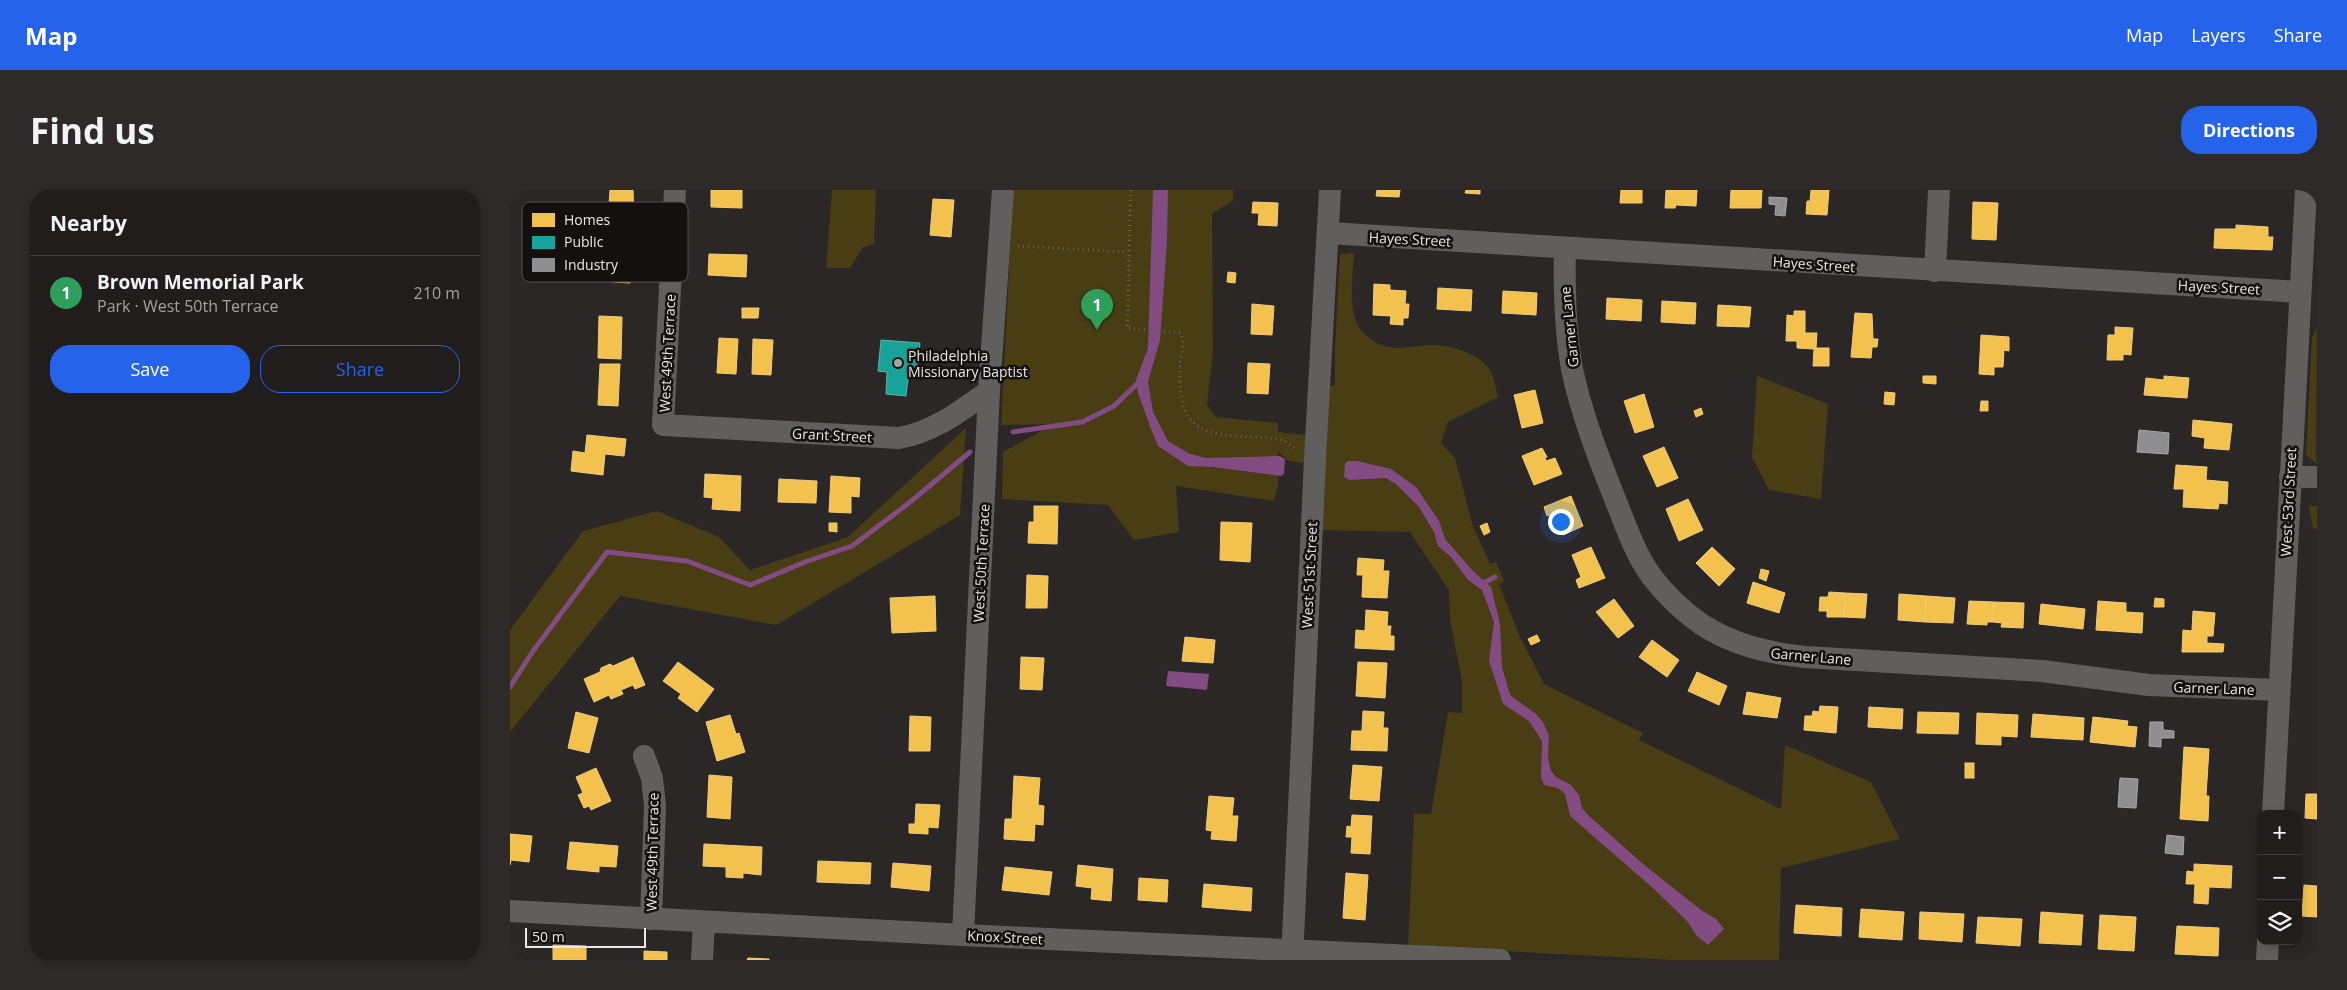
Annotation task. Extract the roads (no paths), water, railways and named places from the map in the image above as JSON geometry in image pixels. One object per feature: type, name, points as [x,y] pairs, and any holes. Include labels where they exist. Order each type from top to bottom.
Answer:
[{"type":"street","name":"West 50th Terrace","points":[[963,935],[989,391],[1000,246],[1002,190]]},
{"type":"street","name":"West 51st Street","points":[[1292,955],[1315,458],[1330,190]]},
{"type":"street","points":[[1935,271],[1939,190]]},
{"type":"street","name":"West 53rd Street","points":[[2273,810],[2306,190]]},
{"type":"street","name":"Hayes Street","points":[[1328,234],[2300,292]]},
{"type":"street","name":"Garner Lane","points":[[1565,248],[1564,305],[1572,369],[1601,465],[1633,543],[1652,577],[1701,624],[1731,640],[1768,653],[1805,658],[2033,670],[2149,685],[2279,690]]},
{"type":"street","name":"West 49th Terrace","points":[[663,425],[670,282]]},
{"type":"street","name":"Grant Street","points":[[663,425],[898,438],[915,435],[942,424],[989,391]]},
{"type":"street","points":[[2290,477],[2317,478]]},
{"type":"street","name":"West 49th Terrace","points":[[644,756],[652,778],[655,806],[651,919]]},
{"type":"street","points":[[510,911],[510,927]]},
{"type":"street","name":"Knox Street","points":[[510,911],[1292,955],[1500,960]]},
{"type":"street","points":[[702,960],[704,922]]},
{"type":"street","points":[[2267,960],[2268,945]]},
{"type":"waterway","points":[[1013,432],[1082,422],[1114,406],[1140,381]]},
{"type":"waterway","points":[[510,687],[533,651],[607,552],[687,561],[750,585],[805,562],[852,546],[909,503],[970,452]]},
{"type":"waterway","points":[[1482,584],[1495,577]]},
{"type":"place","name":"Brown Memorial Park","points":[[1097,330]]},
{"type":"place","name":"Philadelphia Missionary Baptist","points":[[898,363]]}]
